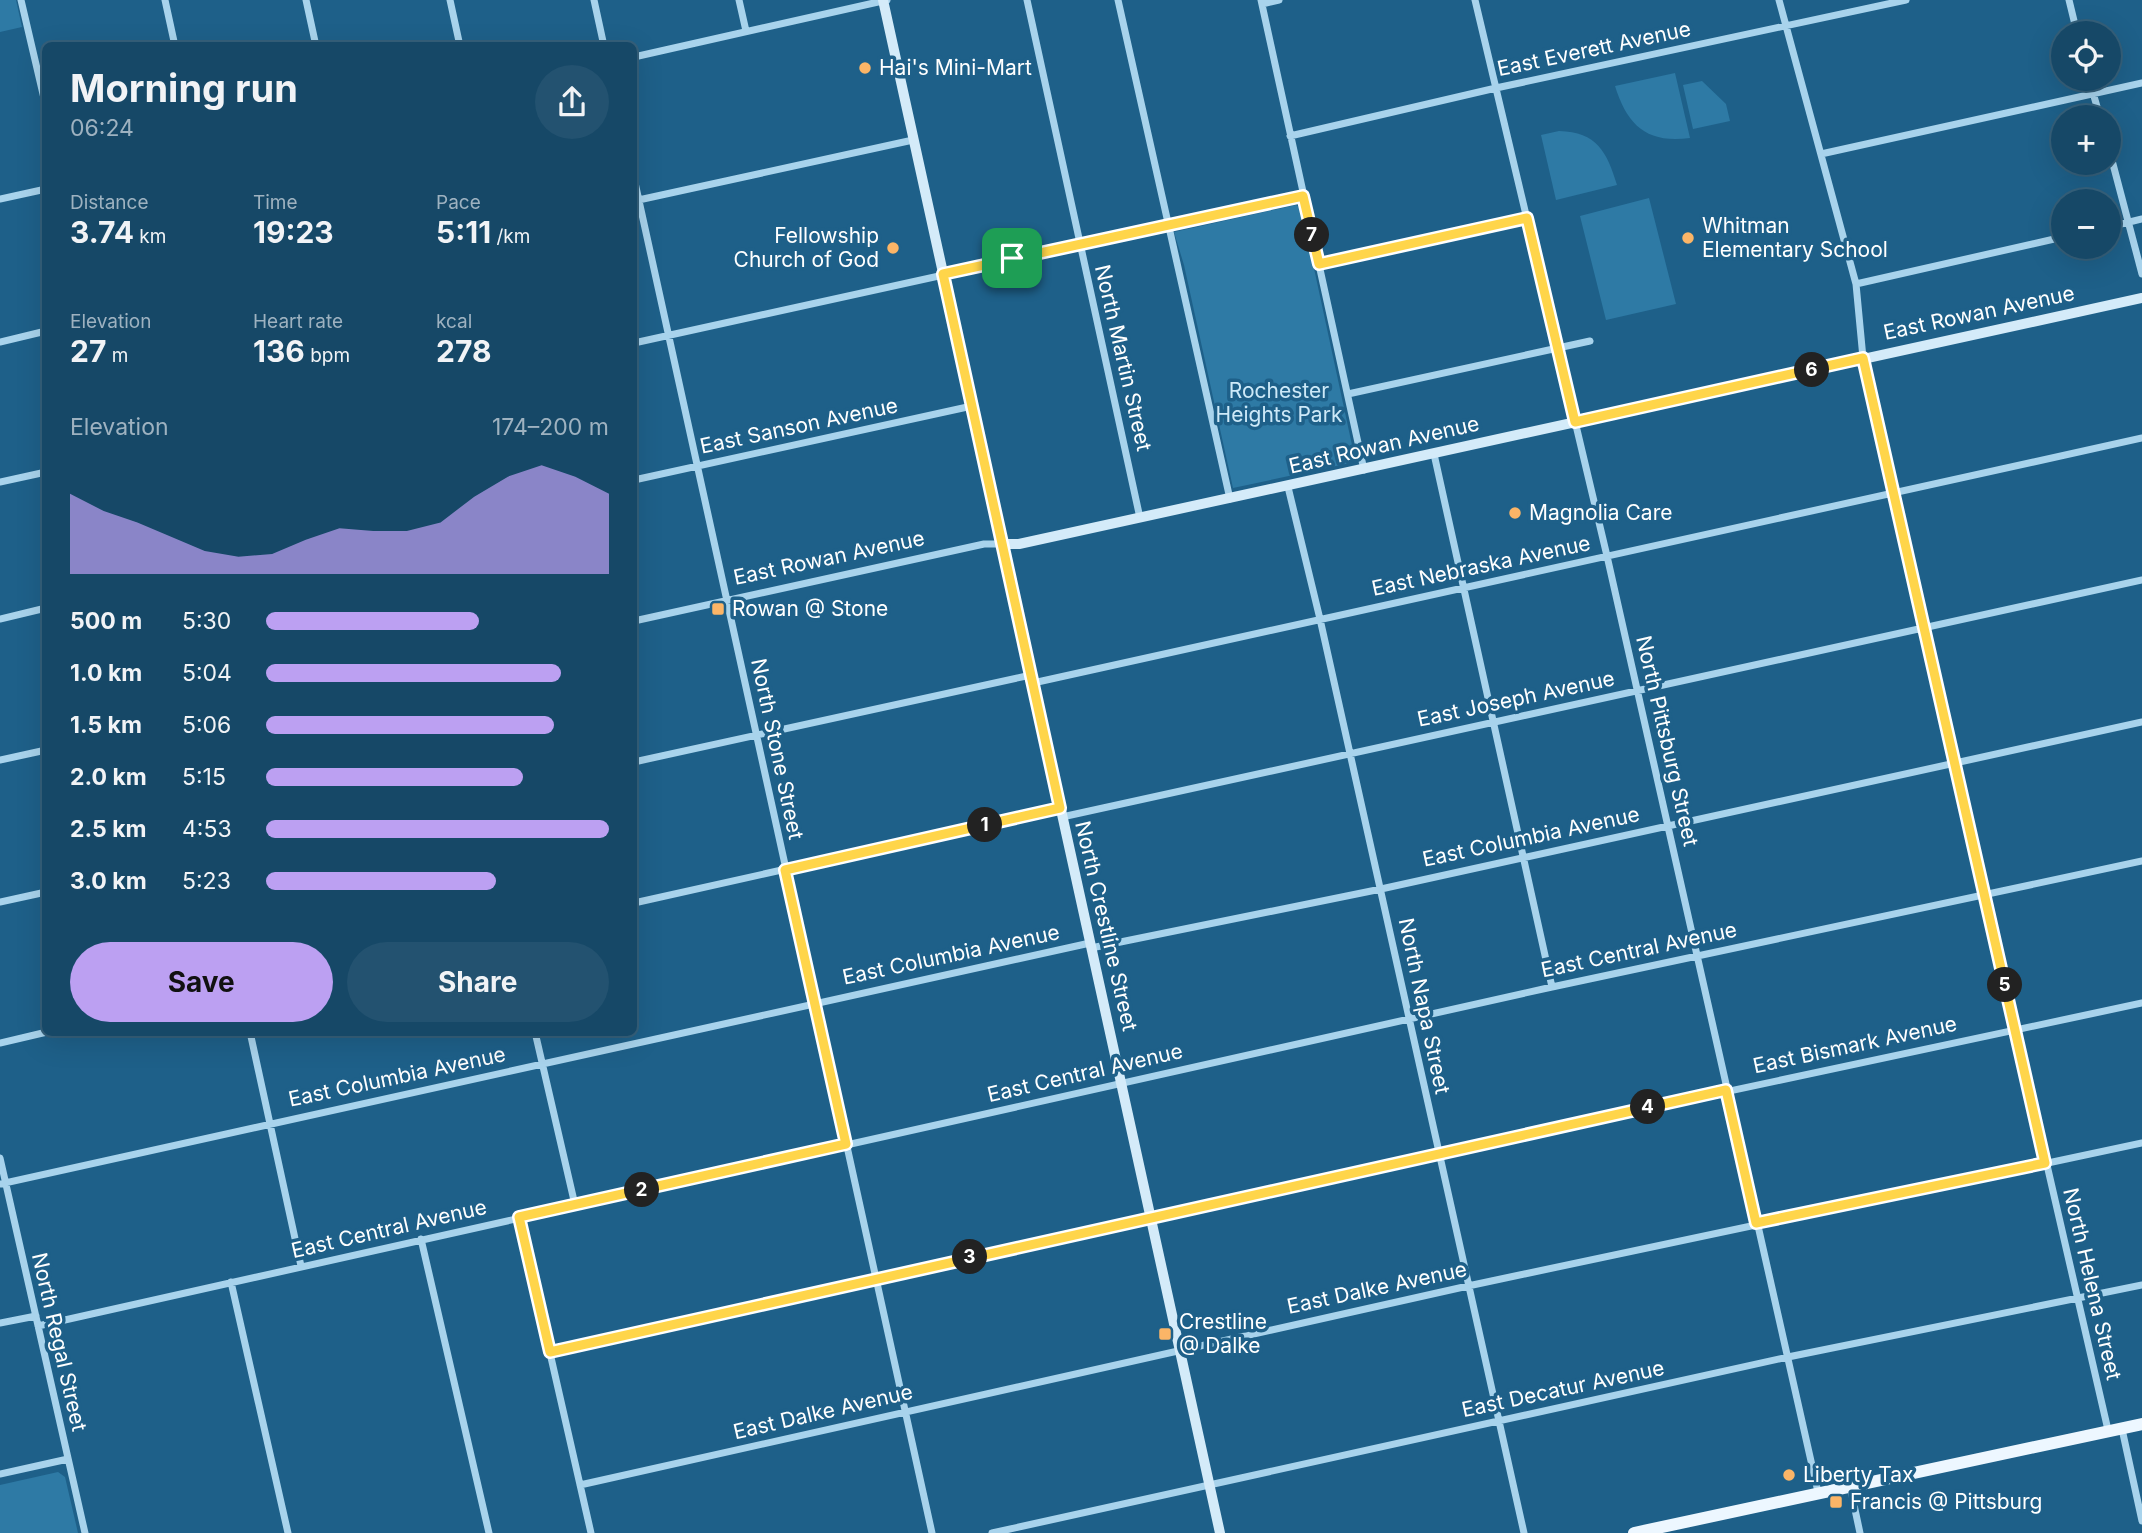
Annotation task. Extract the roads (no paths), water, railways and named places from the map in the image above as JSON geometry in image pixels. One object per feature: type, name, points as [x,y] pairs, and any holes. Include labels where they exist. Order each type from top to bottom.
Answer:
[{"type":"main road","name":"North Crestline Street","points":[[884,0],[1001,544],[1220,1533]]},
{"type":"main road","name":"East Rowan Avenue","points":[[1001,544],[1019,544],[1230,499],[2142,298]]},
{"type":"main road","points":[[1634,1533],[2142,1424]]},
{"type":"street","points":[[21,0],[42,90]]},
{"type":"street","points":[[165,0],[174,42]]},
{"type":"street","points":[[306,0],[315,42]]},
{"type":"street","points":[[450,0],[459,42]]},
{"type":"street","points":[[594,0],[603,42]]},
{"type":"street","points":[[739,0],[746,31]]},
{"type":"street","points":[[637,56],[884,0]]},
{"type":"street","name":"North Martin Street","points":[[1027,0],[1140,518]]},
{"type":"street","points":[[1118,0],[1230,499]]},
{"type":"street","points":[[1279,0],[1262,2],[1364,470]]},
{"type":"street","name":"North Pittsburg Street","points":[[1475,0],[1607,556],[1818,1492]]},
{"type":"street","name":"North Helena Street","points":[[1779,0],[1856,284],[1863,358],[1892,492],[2108,1430]]},
{"type":"street","name":"East Everett Avenue","points":[[1290,136],[1496,88],[1906,0]]},
{"type":"street","points":[[2069,0],[2074,21]]},
{"type":"street","points":[[1821,154],[2142,83]]},
{"type":"street","points":[[2093,91],[2097,105]]},
{"type":"street","points":[[637,201],[913,140]]},
{"type":"street","points":[[2116,175],[2142,274]]},
{"type":"street","points":[[0,198],[42,190]]},
{"type":"street","points":[[637,342],[1303,196]]},
{"type":"street","name":"North Stone Street","points":[[637,205],[932,1533]]},
{"type":"street","points":[[1319,264],[1527,218]]},
{"type":"street","points":[[2121,224],[2142,219]]},
{"type":"street","points":[[1856,284],[2051,240]]},
{"type":"street","points":[[0,342],[42,332]]},
{"type":"street","points":[[1348,394],[1590,341]]},
{"type":"street","name":"East Sanson Avenue","points":[[637,479],[972,406]]},
{"type":"street","name":"East Nebraska Avenue","points":[[637,761],[1320,619],[2142,439]]},
{"type":"street","points":[[1434,454],[1552,987]]},
{"type":"street","points":[[0,482],[42,473]]},
{"type":"street","name":"North Napa Street","points":[[1288,486],[1381,889],[1524,1533]]},
{"type":"street","name":"East Rowan Avenue","points":[[637,620],[984,544],[1001,544]]},
{"type":"street","name":"East Joseph Avenue","points":[[637,902],[1350,753],[2142,580]]},
{"type":"street","points":[[0,619],[42,609]]},
{"type":"street","name":"East Columbia Avenue","points":[[3,1183],[814,1003],[1091,945],[1381,889],[2142,722]]},
{"type":"street","points":[[0,760],[42,751]]},
{"type":"street","name":"East Central Avenue","points":[[38,1326],[1552,987],[2142,861]]},
{"type":"street","points":[[0,902],[42,893]]},
{"type":"street","name":"East Bismark Avenue","points":[[550,1352],[1726,1090],[2142,1003]]},
{"type":"street","points":[[0,1043],[42,1033]]},
{"type":"street","points":[[251,1036],[301,1266]]},
{"type":"street","points":[[536,1036],[575,1205]]},
{"type":"street","name":"East Dalke Avenue","points":[[580,1485],[1468,1286],[2142,1143]]},
{"type":"street","name":"North Regal Street","points":[[0,1158],[3,1183],[85,1533]]},
{"type":"street","points":[[519,1217],[591,1533]]},
{"type":"street","points":[[421,1239],[489,1533]]},
{"type":"street","points":[[231,1282],[288,1533]]},
{"type":"street","name":"East Decatur Avenue","points":[[992,1533],[1788,1357],[2142,1284]]},
{"type":"street","points":[[0,1323],[36,1316]]},
{"type":"street","points":[[2122,1429],[2142,1521]]},
{"type":"street","points":[[0,1474],[68,1459]]},
{"type":"street","points":[[1850,1486],[1860,1533]]},
{"type":"place","name":"Hai's Mini-Mart","points":[[865,68]]},
{"type":"place","name":"Whitman Elementary School","points":[[1688,238]]},
{"type":"place","name":"Fellowship Church of God","points":[[893,248]]},
{"type":"place","name":"Magnolia Care","points":[[1515,513]]},
{"type":"place","name":"Rowan @ Stone","points":[[718,609]]},
{"type":"place","name":"Crestline @ Dalke","points":[[1165,1334]]},
{"type":"place","name":"Liberty Tax","points":[[1789,1475]]},
{"type":"place","name":"Francis @ Pittsburg","points":[[1836,1502]]},
{"type":"park label","name":"Rochester Heights Park","points":[[1279,403]]}]
